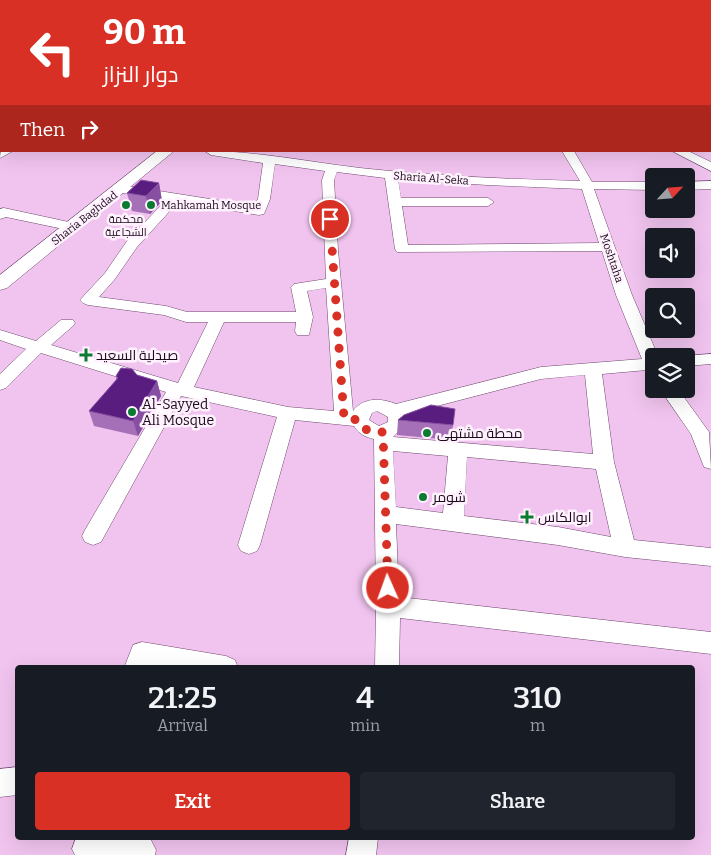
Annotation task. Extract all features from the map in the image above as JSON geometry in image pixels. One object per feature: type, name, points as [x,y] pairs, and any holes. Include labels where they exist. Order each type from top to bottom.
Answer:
[{"type":"main road","name":"Sharia Baghdad","points":[[0,284],[166,152]]},
{"type":"street","name":"Sharia Al-Seka","points":[[217,152],[269,161],[391,175],[587,186],[645,186]]},
{"type":"street","name":"Moshtaha","points":[[569,152],[587,183],[607,247],[646,348]]},
{"type":"street","points":[[680,152],[711,167]]},
{"type":"street","points":[[121,189],[259,210],[264,199],[269,161]]},
{"type":"street","points":[[332,169],[328,180],[333,283],[352,419]]},
{"type":"street","points":[[391,175],[402,249],[607,247]]},
{"type":"street","points":[[695,186],[711,185]]},
{"type":"street","points":[[175,198],[137,238],[110,276],[88,300],[166,311],[186,317],[218,316],[304,324],[299,287],[333,283]]},
{"type":"street","points":[[395,202],[488,202]]},
{"type":"street","points":[[0,215],[4,212],[73,226]]},
{"type":"street","points":[[93,536],[180,390],[218,316]]},
{"type":"street","points":[[0,384],[67,323]]},
{"type":"street","points":[[0,335],[180,390],[288,413],[352,419],[364,428],[376,432],[382,438],[458,450],[604,462]]},
{"type":"street","points":[[695,360],[711,359]]},
{"type":"street","points":[[394,411],[541,372],[645,366]]},
{"type":"street","points":[[593,370],[604,462],[625,548]]},
{"type":"street","points":[[677,398],[706,432],[711,462]]},
{"type":"street","points":[[352,419],[371,406],[383,406],[397,414],[397,424],[382,438],[388,606],[387,665]]},
{"type":"street","points":[[249,545],[288,413]]},
{"type":"street","points":[[453,523],[458,450]]},
{"type":"street","points":[[384,514],[558,536],[625,548],[711,557]]},
{"type":"street","points":[[388,606],[711,643]]},
{"type":"street","points":[[139,660],[193,665]]},
{"type":"street","points":[[0,783],[15,781]]},
{"type":"street","points":[[90,840],[87,848],[141,850],[140,855]]},
{"type":"street","points":[[361,855],[364,840]]},
{"type":"building","points":[[141,180],[159,183],[146,196],[127,193]]},
{"type":"building","points":[[121,368],[132,369],[137,375],[157,381],[133,421],[89,411],[118,378],[116,376]]},
{"type":"building","points":[[431,405],[455,409],[453,425],[398,420],[404,415]]},
{"type":"place","name":"محكمة الشجاعية","points":[[126,205]]},
{"type":"place","name":"Mahkamah Mosque","points":[[151,205]]},
{"type":"place","name":"صيدلية السعيد","points":[[86,355]]},
{"type":"place","name":"Al-Sayyed Ali Mosque","points":[[132,412]]},
{"type":"place","name":"محطة مشتهى","points":[[427,433]]},
{"type":"place","name":"شومر","points":[[423,497]]},
{"type":"place","name":"ابوالكاس","points":[[527,517]]},
{"type":"route","points":[[330,219],[344,418],[359,420],[364,428],[370,431],[383,432],[388,588]]}]
